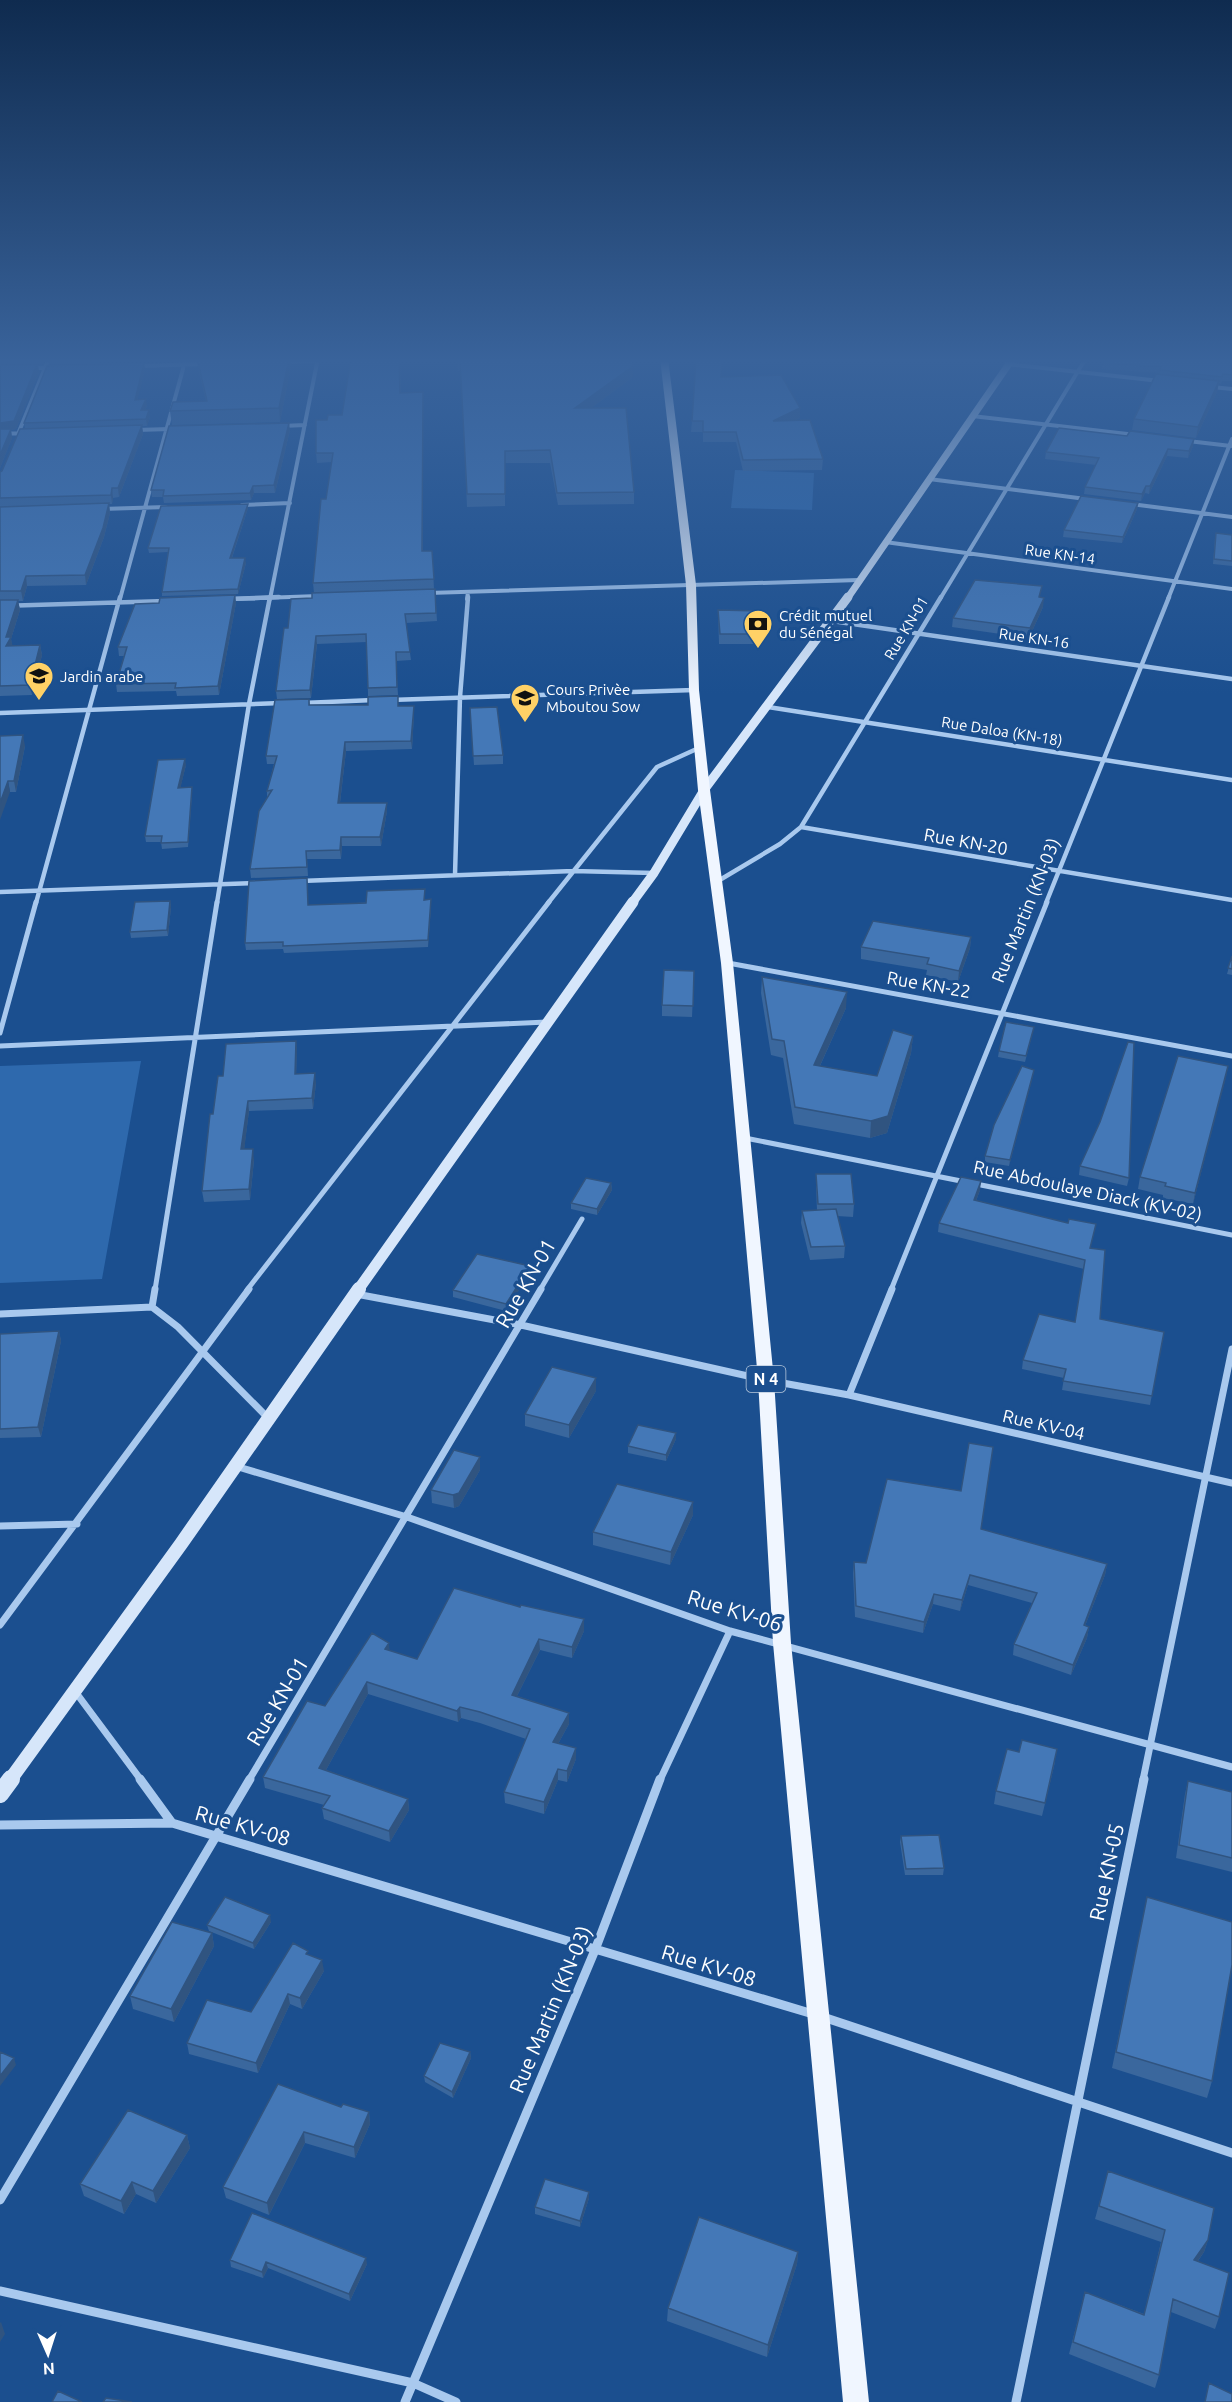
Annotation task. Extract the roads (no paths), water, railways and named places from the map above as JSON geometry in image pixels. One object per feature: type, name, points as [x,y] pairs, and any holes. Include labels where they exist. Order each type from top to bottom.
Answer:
[{"type":"main road","name":"N 4","points":[[677,470],[691,585],[694,690],[704,790],[718,881],[727,963],[741,1137],[766,1380],[782,1643],[856,2402]]},
{"type":"street","points":[[0,1032],[155,470]]},
{"type":"street","points":[[152,1307],[249,704],[296,470]]},
{"type":"street","points":[[0,1794],[654,873],[704,790],[832,621],[935,470]]},
{"type":"street","name":"Rue KN-01","points":[[718,881],[780,844],[801,827],[1018,470]]},
{"type":"street","name":"Rue Martin (KN-03)","points":[[849,1395],[1221,470]]},
{"type":"street","points":[[929,479],[1087,499]]},
{"type":"street","points":[[234,505],[290,503]]},
{"type":"street","points":[[1121,503],[1232,517]]},
{"type":"street","points":[[89,509],[167,507]]},
{"type":"street","name":"Rue KN-14","points":[[885,542],[1232,589]]},
{"type":"street","points":[[422,593],[859,580]]},
{"type":"street","points":[[455,876],[460,697],[468,592]]},
{"type":"street","points":[[225,599],[330,596]]},
{"type":"street","points":[[0,606],[178,600]]},
{"type":"street","name":"Rue KN-16","points":[[832,621],[1232,679]]},
{"type":"street","points":[[296,703],[694,690]]},
{"type":"street","points":[[0,713],[284,703]]},
{"type":"street","name":"Rue Daloa (KN-18)","points":[[768,707],[1232,780]]},
{"type":"street","points":[[0,1625],[77,1524],[200,1351],[573,871],[657,767],[701,747]]},
{"type":"street","name":"Rue KN-20","points":[[801,827],[1232,900]]},
{"type":"street","points":[[291,881],[573,871],[654,873]]},
{"type":"street","points":[[0,892],[267,882]]},
{"type":"street","name":"Rue KN-22","points":[[727,963],[1232,1056]]},
{"type":"street","points":[[0,1046],[547,1022]]},
{"type":"street","name":"Rue Abdoulaye Diack (KV-02)","points":[[741,1137],[938,1174],[1232,1235]]},
{"type":"street","name":"Rue KN-01","points":[[0,2200],[582,1220]]},
{"type":"street","name":"Rue KV-04","points":[[356,1294],[521,1325],[766,1380],[849,1395],[1232,1484]]},
{"type":"street","points":[[0,1314],[152,1307],[170,1317],[200,1351],[269,1418]]},
{"type":"street","name":"Rue KN-05","points":[[1016,2402],[1232,1349]]},
{"type":"street","name":"Rue KV-06","points":[[235,1466],[407,1516],[730,1630],[1232,1767]]},
{"type":"street","points":[[0,1526],[77,1524]]},
{"type":"street","name":"Rue Martin (KN-03)","points":[[405,2402],[595,1950],[665,1767],[730,1630]]},
{"type":"street","points":[[73,1690],[172,1823]]},
{"type":"street","name":"Rue KV-08","points":[[0,1825],[172,1823],[218,1835],[819,2016],[1232,2153]]},
{"type":"street","points":[[0,2291],[413,2383],[456,2402]]},
{"type":"place","name":"Crédit mutuel du Sénégal","points":[[758,650]]},
{"type":"place","name":"Jardin arabe","points":[[39,702]]},
{"type":"place","name":"Cours Privèe Mboutou Sow","points":[[525,724]]}]
